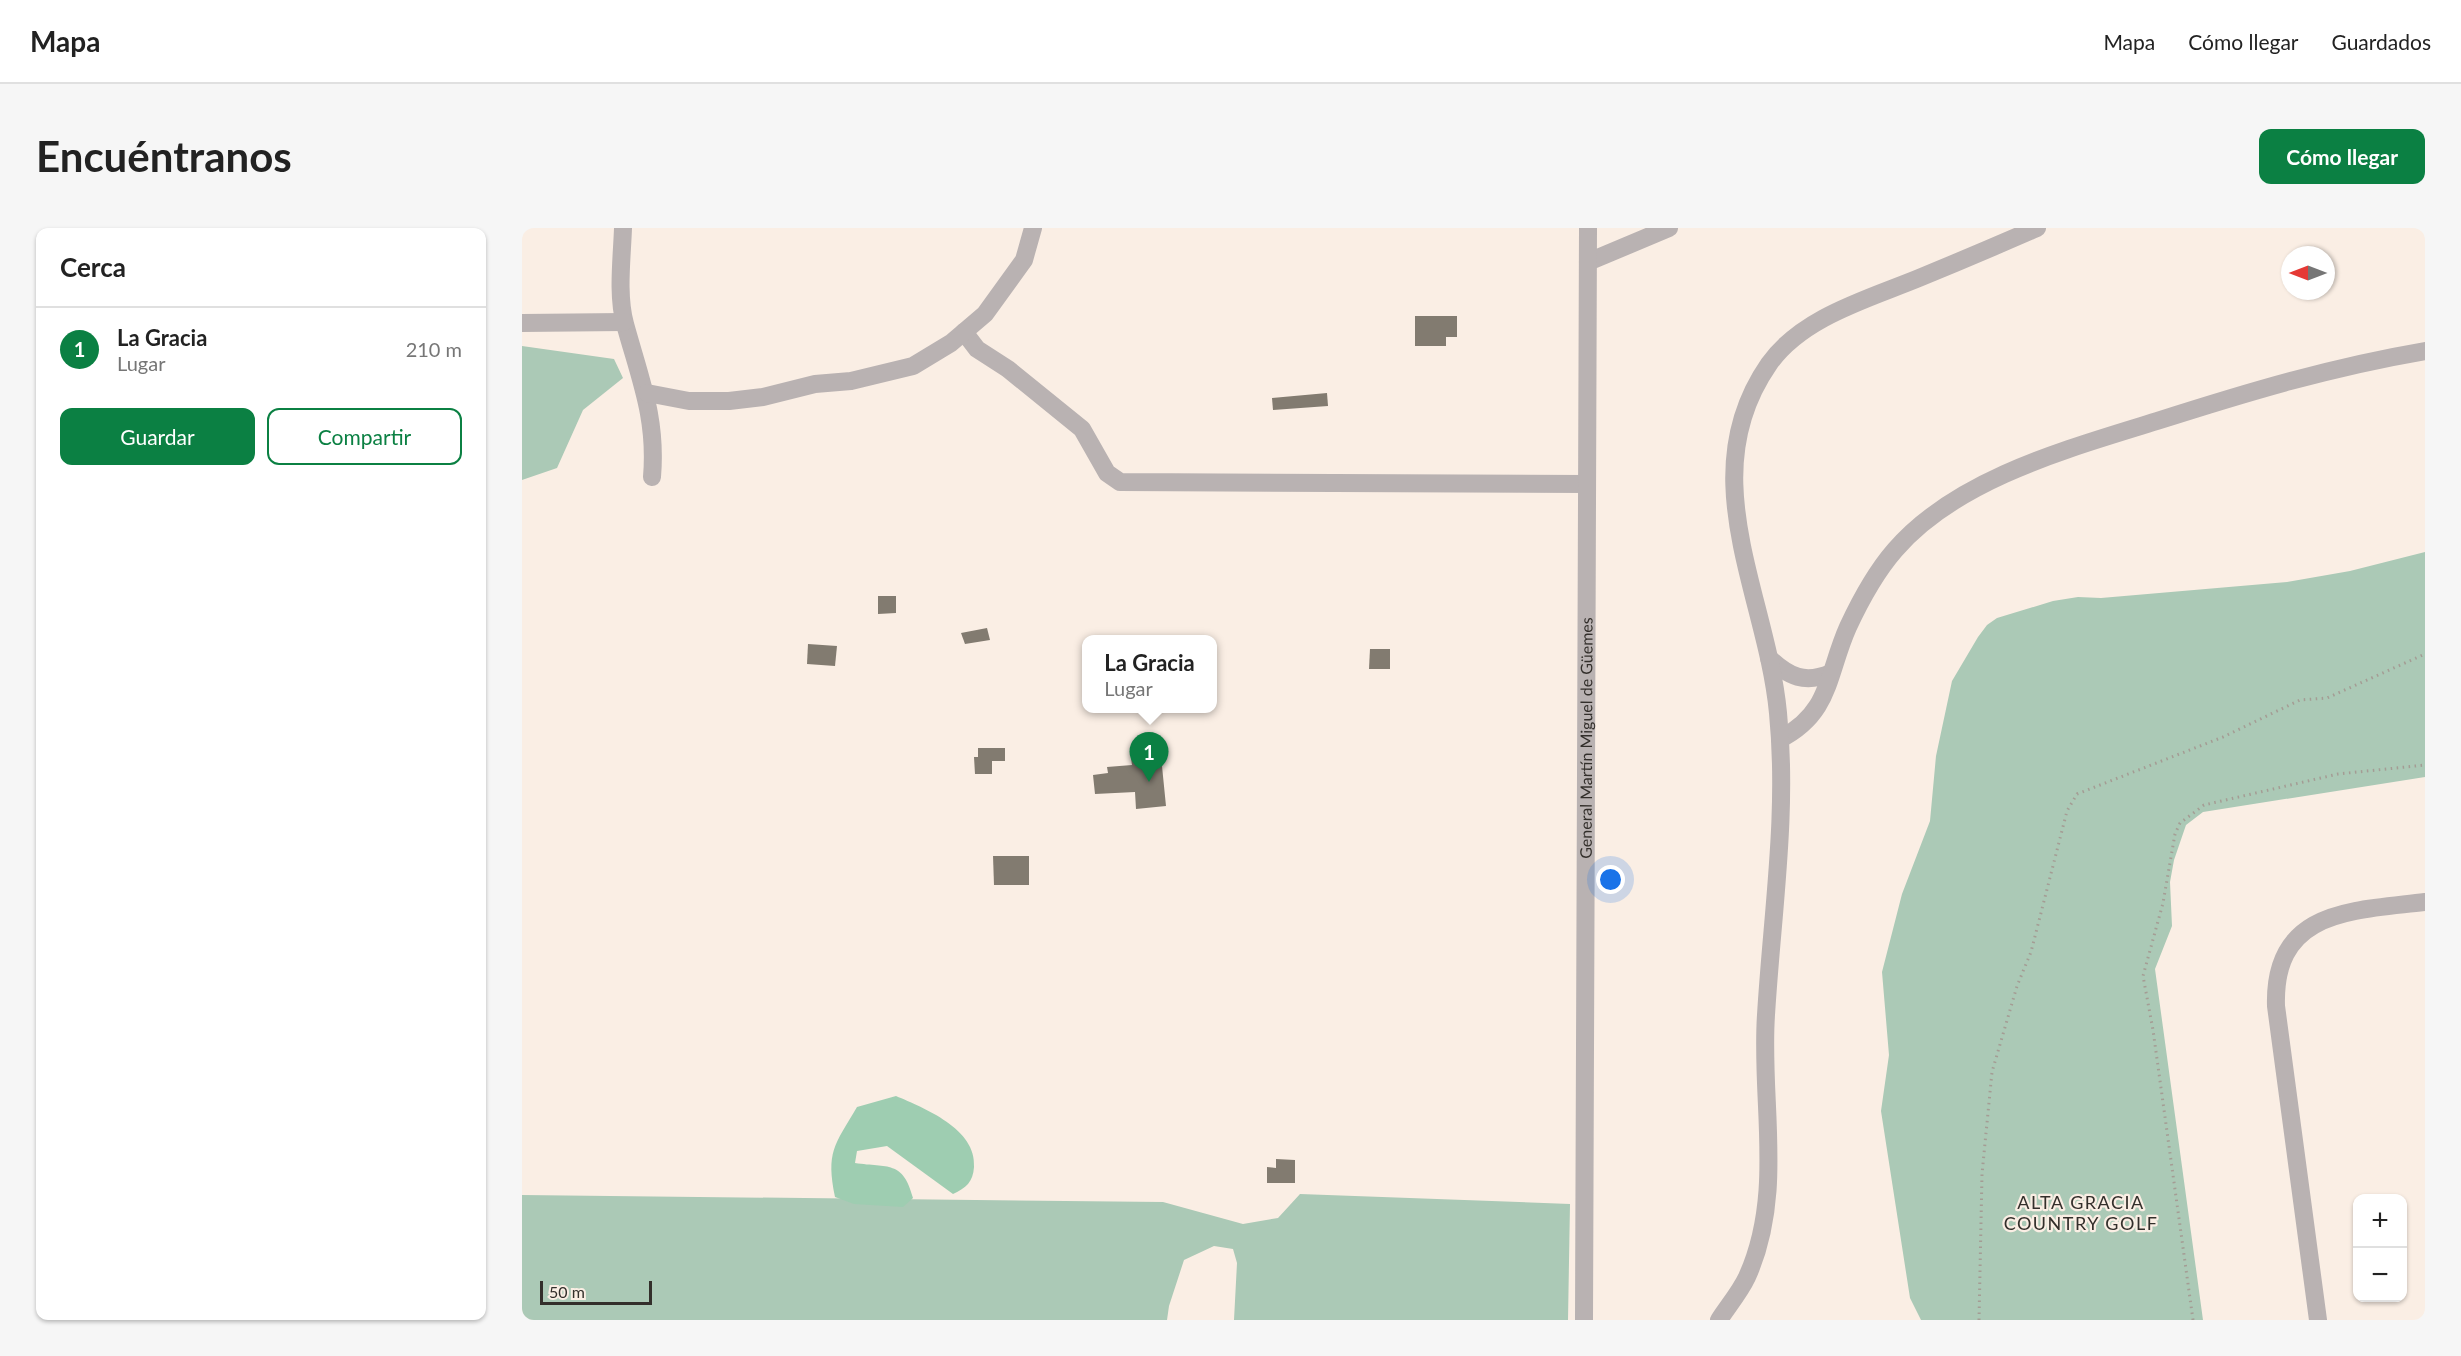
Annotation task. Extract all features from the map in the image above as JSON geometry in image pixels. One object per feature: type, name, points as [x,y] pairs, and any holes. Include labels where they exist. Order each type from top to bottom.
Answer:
[{"type":"street","points":[[623,228],[621,279],[624,322],[647,393],[653,428],[652,477]]},
{"type":"street","points":[[647,393],[689,401],[729,401],[763,397],[815,384],[851,381],[913,366],[964,332],[985,314],[1024,260],[1033,228]]},
{"type":"street","name":"General Martín Miguel de Güemes","points":[[1584,1320],[1588,228]]},
{"type":"street","points":[[1588,262],[1669,228]]},
{"type":"street","points":[[1719,1320],[1746,1279],[1757,1250],[1768,1188],[1770,1133],[1763,1060],[1780,857],[1780,739],[1769,658],[1738,522],[1733,484],[1738,429],[1770,363],[1817,322],[1840,310],[2037,228]]},
{"type":"street","points":[[522,324],[624,322]]},
{"type":"street","points":[[964,332],[977,349],[1008,369],[1082,429],[1107,473],[1120,482],[1587,484]]},
{"type":"street","points":[[1780,739],[1800,729],[1813,715],[1822,699],[1852,620],[1877,572],[1897,547],[1920,527],[1968,494],[2030,464],[2071,448],[2250,391],[2363,362],[2425,351]]},
{"type":"street","points":[[1769,658],[1780,669],[1799,679],[1810,680],[1831,673]]},
{"type":"street","points":[[2318,1320],[2276,1006],[2275,984],[2279,967],[2290,946],[2304,930],[2321,919],[2355,910],[2425,902]]},
{"type":"path","points":[[1979,1320],[1982,1174],[1992,1072],[2017,986],[2031,952],[2067,811],[2077,794],[2223,737],[2300,700],[2327,698],[2425,654]]},
{"type":"path","points":[[2193,1320],[2153,1030],[2143,976],[2163,903],[2175,834],[2180,823],[2204,805],[2338,774],[2425,765]]},
{"type":"green space","points":[[522,346],[614,359],[623,378],[583,410],[557,468],[522,480]]},
{"type":"green space","points":[[2425,552],[2425,777],[2203,812],[2186,825],[2174,860],[2170,882],[2172,926],[2155,969],[2203,1320],[1921,1320],[1910,1298],[1881,1111],[1889,1055],[1882,972],[1902,894],[1930,821],[1936,756],[1952,681],[1978,637],[1987,625],[1997,618],[2053,601],[2078,597],[2101,598],[2287,582],[2350,571]]},
{"type":"green space","points":[[896,1096],[934,1114],[958,1131],[973,1154],[974,1167],[970,1181],[953,1194],[887,1146],[857,1151],[855,1163],[893,1168],[904,1177],[913,1198],[903,1207],[854,1204],[835,1197],[831,1169],[834,1150],[857,1107]]},
{"type":"green space","points":[[1300,1194],[1570,1204],[1568,1320],[1234,1320],[1237,1263],[1233,1249],[1214,1246],[1184,1260],[1169,1306],[1167,1320],[522,1320],[522,1195],[1163,1202],[1243,1224],[1278,1218]]},
{"type":"building","points":[[1415,316],[1457,316],[1457,337],[1446,337],[1446,346],[1415,346]]},
{"type":"building","points":[[1327,393],[1328,406],[1273,410],[1272,398]]},
{"type":"building","points":[[878,596],[896,596],[896,613],[878,614]]},
{"type":"building","points":[[987,628],[990,640],[965,644],[961,633]]},
{"type":"building","points":[[808,644],[837,646],[835,666],[807,664]]},
{"type":"building","points":[[1370,649],[1390,649],[1390,669],[1369,669]]},
{"type":"building","points":[[978,748],[1005,748],[1005,761],[992,761],[992,774],[975,774],[974,757],[978,757]]},
{"type":"building","points":[[1161,756],[1166,806],[1136,809],[1135,792],[1095,794],[1093,775],[1108,773],[1107,767],[1132,765],[1131,758]]},
{"type":"building","points":[[993,856],[1029,856],[1029,885],[994,885]]},
{"type":"building","points":[[1276,1159],[1295,1160],[1295,1183],[1267,1183],[1267,1167],[1276,1168]]},
{"type":"place","name":"La Gracia","points":[[1149,782]]},
{"type":"district","name":"ALTA GRACIA COUNTRY GOLF","points":[[2081,1213]]}]
